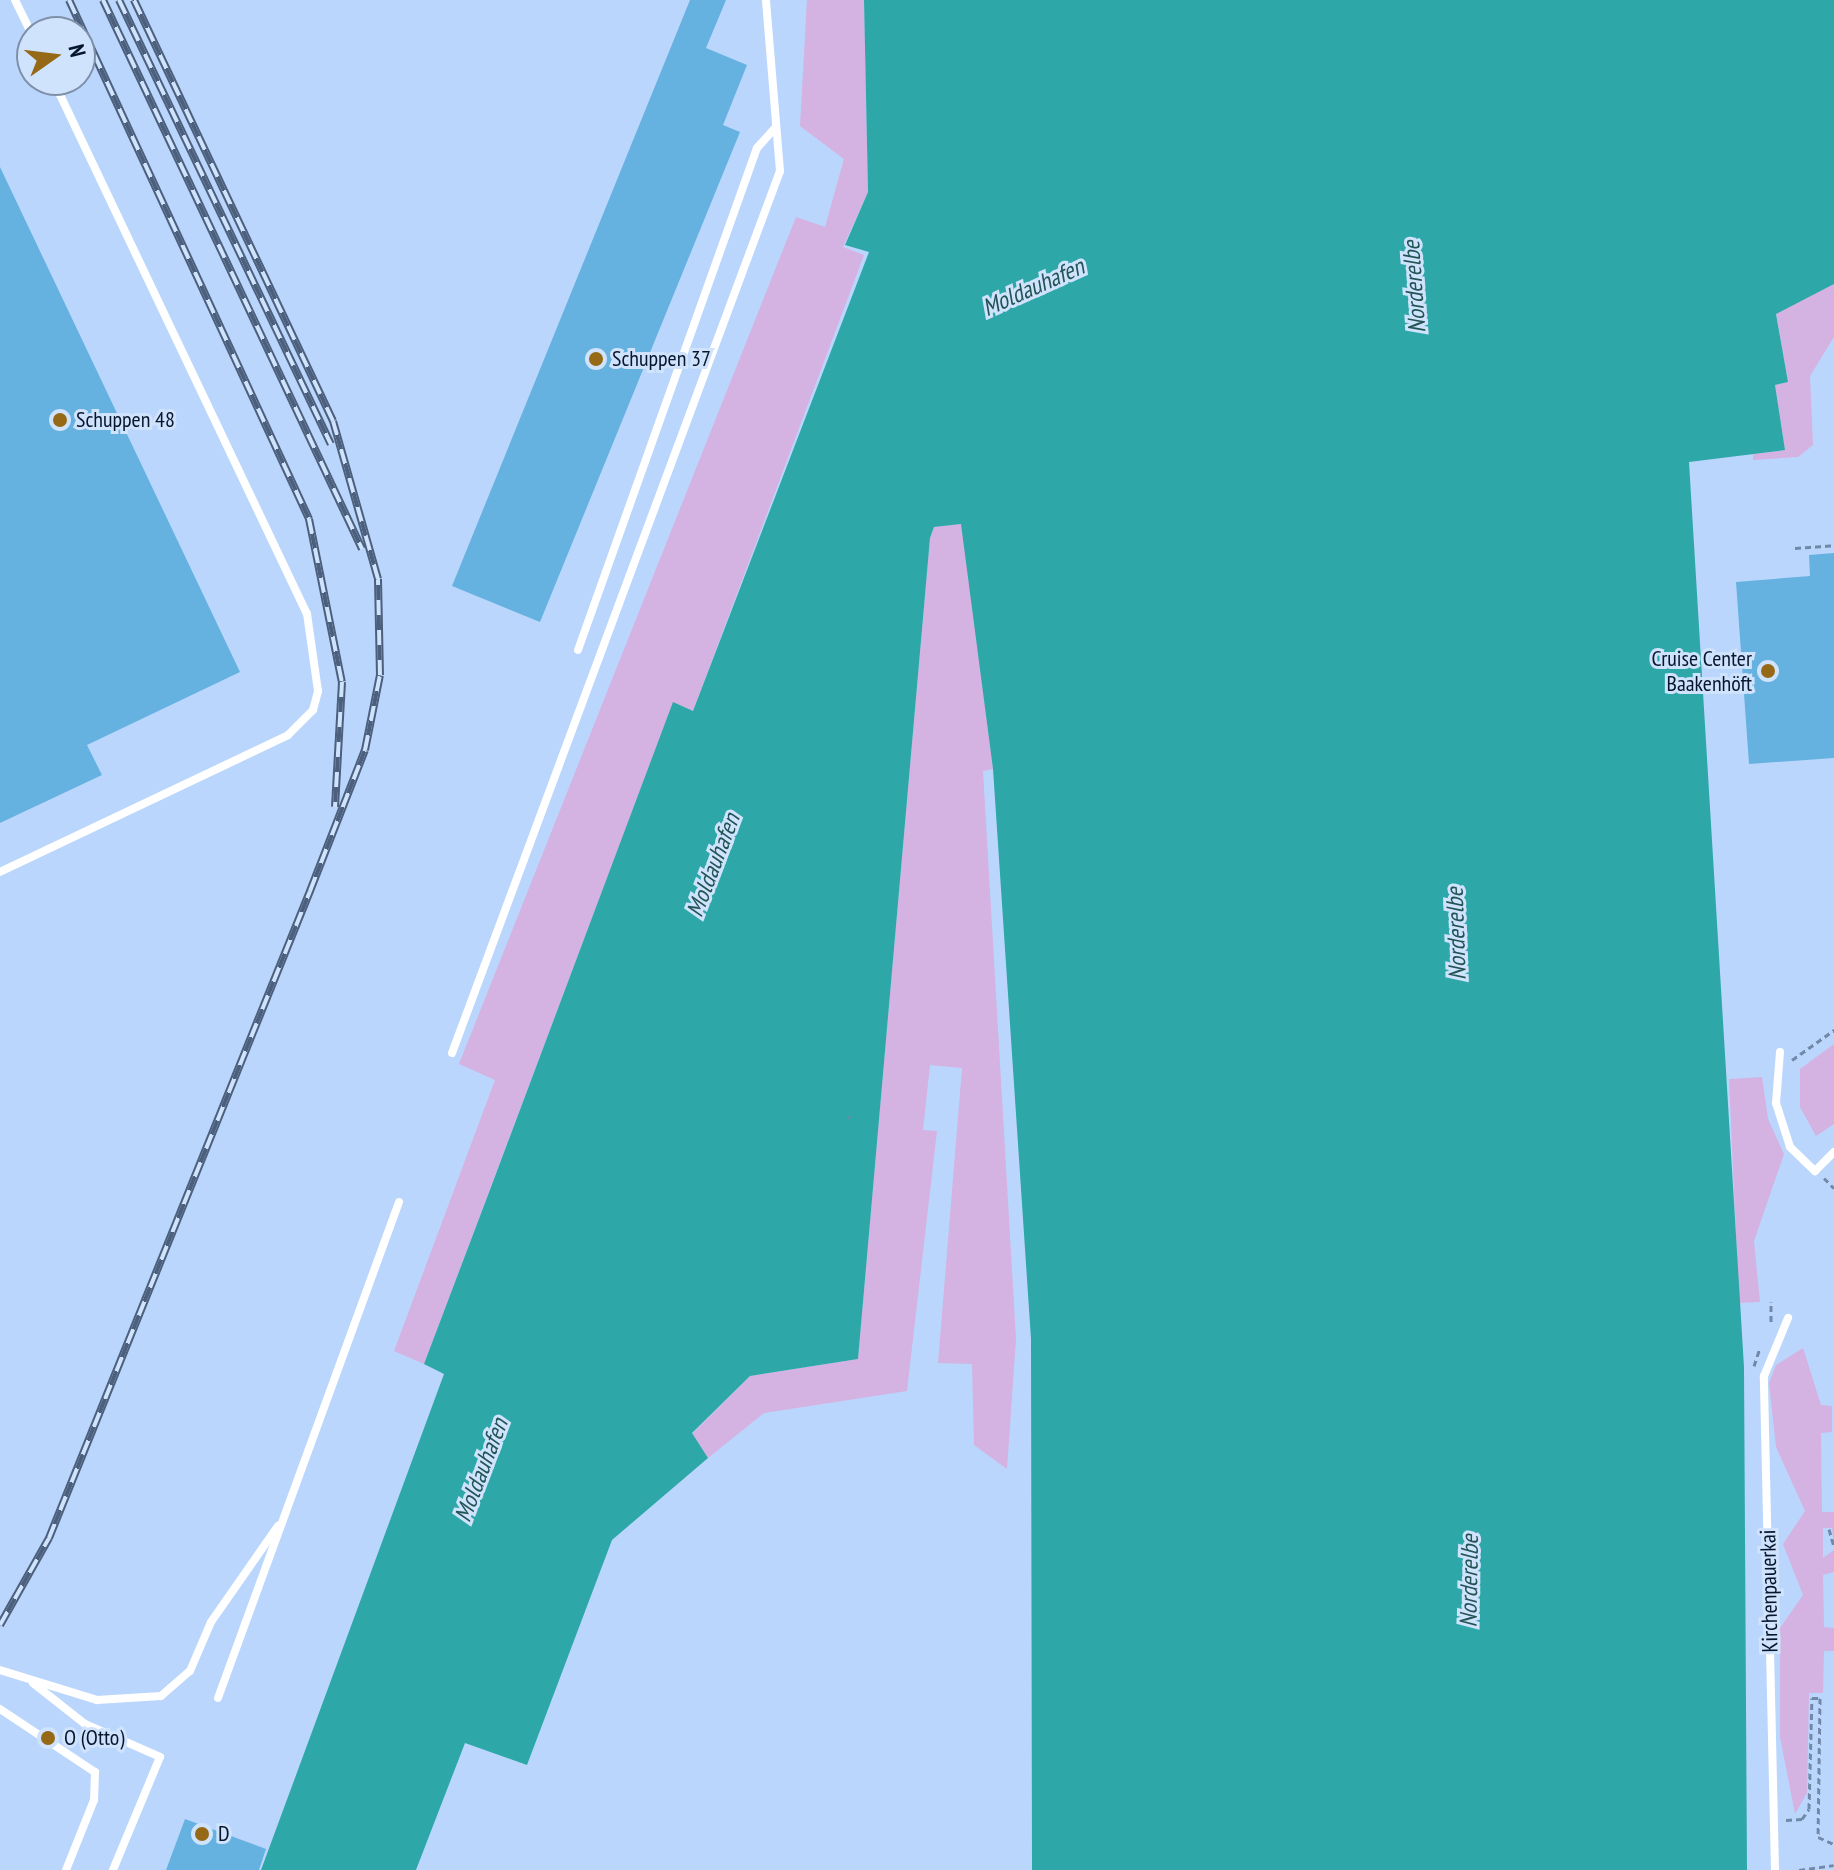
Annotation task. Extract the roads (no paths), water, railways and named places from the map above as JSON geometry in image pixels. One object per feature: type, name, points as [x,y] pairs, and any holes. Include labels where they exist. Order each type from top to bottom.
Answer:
[{"type":"lane","points":[[452,1053],[780,171],[766,0]]},
{"type":"lane","points":[[0,872],[288,735],[313,710],[318,691],[307,614],[61,96]]},
{"type":"lane","points":[[578,650],[757,148],[776,127]]},
{"type":"lane","points":[[1780,1052],[1774,1084],[1783,1134],[1815,1171],[1834,1152]]},
{"type":"lane","points":[[218,1698],[399,1202]]},
{"type":"lane","name":"Kirchenpauerkai","points":[[1775,1870],[1777,1819],[1764,1376],[1788,1318]]},
{"type":"lane","points":[[0,1670],[97,1700],[161,1696],[190,1671],[211,1622],[285,1516]]},
{"type":"lane","points":[[29,1679],[85,1724],[160,1757],[113,1870]]},
{"type":"lane","points":[[0,1709],[95,1772],[94,1800],[66,1870]]},
{"type":"water","points":[[864,0],[1834,0],[1834,284],[1776,314],[1788,382],[1775,385],[1785,450],[1689,462],[1744,1367],[1747,1870],[1032,1870],[1031,1339],[993,769],[961,524],[934,527],[930,538],[858,1359],[750,1376],[692,1433],[708,1458],[612,1540],[527,1765],[465,1743],[416,1870],[261,1870],[444,1374],[424,1364],[673,702],[693,711],[869,252],[845,245],[868,192]]},
{"type":"railway","points":[[69,0],[309,519],[342,682],[335,807]]},
{"type":"railway","points":[[103,0],[362,549]]},
{"type":"railway","points":[[119,0],[331,444]]},
{"type":"railway","points":[[0,1625],[49,1538],[310,891],[365,750],[380,675],[378,579],[333,421],[134,0]]},
{"type":"place","name":"Schuppen 37","points":[[596,359]]},
{"type":"place","name":"Schuppen 48","points":[[60,420]]},
{"type":"place","name":"Cruise Center Baakenhöft","points":[[1768,671]]},
{"type":"place","name":"O (Otto)","points":[[48,1738]]},
{"type":"place","name":"D","points":[[202,1834]]},
{"type":"water label","name":"Moldauhafen","points":[[1033,287]]},
{"type":"water label","name":"Norderelbe","points":[[1414,287]]},
{"type":"water label","name":"Moldauhafen","points":[[713,865]]},
{"type":"water label","name":"Norderelbe","points":[[1456,934]]},
{"type":"water label","name":"Moldauhafen","points":[[481,1470]]},
{"type":"water label","name":"Norderelbe","points":[[1469,1581]]}]
